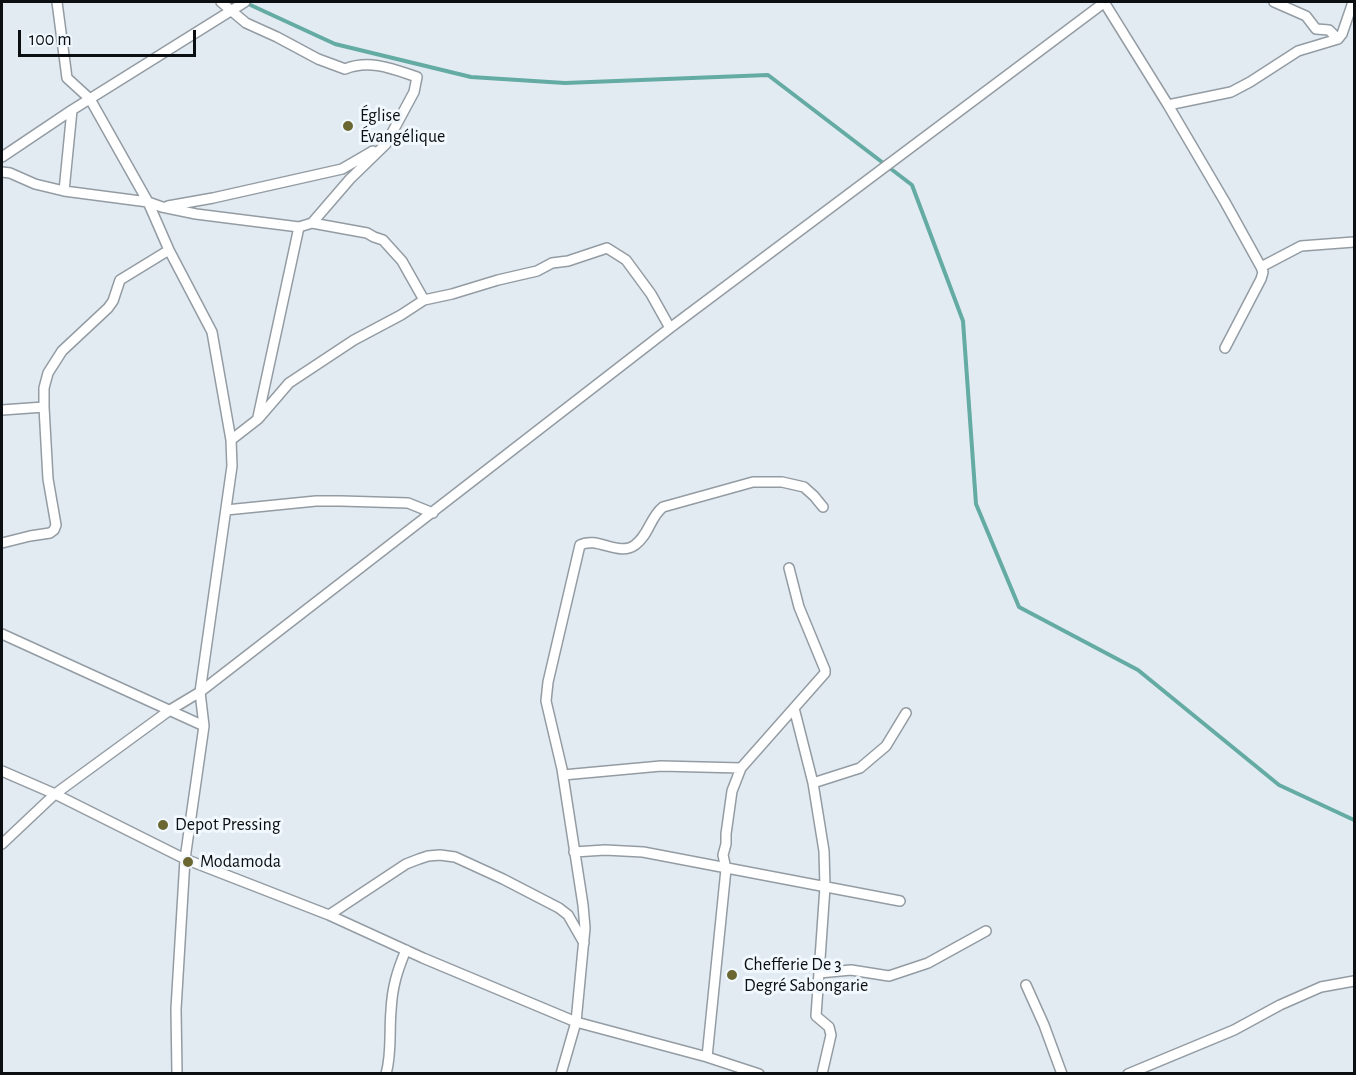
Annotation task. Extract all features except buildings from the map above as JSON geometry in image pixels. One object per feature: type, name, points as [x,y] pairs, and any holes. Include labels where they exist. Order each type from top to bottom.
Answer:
[{"type":"street","points":[[57,2],[67,78],[90,99],[148,202],[169,250],[212,332],[231,440],[232,466],[200,692],[204,726],[185,859],[176,1009],[177,1074]]},
{"type":"street","points":[[221,2],[246,23],[318,59],[345,69],[356,64],[382,65],[417,77],[414,92],[386,144],[350,179],[312,223]]},
{"type":"street","points":[[2,157],[72,110],[245,2]]},
{"type":"street","points":[[2,844],[56,794],[170,710],[200,692],[670,328],[1105,2],[1225,202],[1263,272],[1225,348]]},
{"type":"street","points":[[1274,2],[1306,16],[1316,29],[1329,30],[1338,39]]},
{"type":"street","points":[[1168,105],[1231,92],[1298,51],[1338,39],[1354,3]]},
{"type":"street","points":[[64,191],[72,110]]},
{"type":"street","points":[[162,207],[342,169],[386,144]]},
{"type":"street","points":[[2,171],[35,184],[64,191],[148,202],[196,214],[299,227],[312,223],[367,232],[383,240],[402,261],[423,300]]},
{"type":"street","points":[[258,419],[299,227]]},
{"type":"street","points":[[1261,267],[1301,246],[1354,242]]},
{"type":"street","points":[[231,440],[258,419],[289,383],[354,340],[401,315],[423,300],[537,271],[552,263],[568,261],[607,248],[626,260],[651,294],[670,328]]},
{"type":"street","points":[[2,543],[50,533],[56,525],[48,479],[44,406],[44,388],[48,373],[62,351],[108,308],[113,301],[120,280],[169,250]]},
{"type":"street","points":[[2,410],[44,406]]},
{"type":"street","points":[[561,1074],[576,1022],[585,928],[563,775],[546,701],[548,682],[580,545],[586,542],[628,549],[635,546],[643,537],[657,512],[663,507],[753,482],[782,482],[804,487],[823,507]]},
{"type":"street","points":[[226,510],[316,501],[341,501],[408,503],[433,513]]},
{"type":"street","points":[[707,1057],[726,869],[723,855],[732,791],[741,768],[825,674],[799,607],[789,568]]},
{"type":"street","points":[[2,634],[204,726]]},
{"type":"street","points":[[794,708],[813,783],[824,851],[825,887],[816,1016],[829,1027],[831,1035],[822,1074]]},
{"type":"street","points":[[813,783],[860,768],[886,746],[906,713]]},
{"type":"street","points":[[563,775],[661,765],[741,768]]},
{"type":"street","points":[[2,771],[56,794],[185,859],[329,915],[405,950],[576,1022],[707,1057],[759,1074]]},
{"type":"street","points":[[574,852],[604,850],[643,852],[900,901]]},
{"type":"street","points":[[329,915],[406,864],[440,855],[455,857],[559,908],[568,915],[584,943]]},
{"type":"street","points":[[568,915],[583,905]]},
{"type":"street","points":[[819,973],[850,970],[890,976],[928,963],[986,931]]},
{"type":"street","points":[[386,1074],[395,977],[405,950]]},
{"type":"street","points":[[1128,1074],[1234,1030],[1280,1005],[1321,987],[1354,981]]},
{"type":"street","points":[[1026,985],[1062,1074]]},
{"type":"waterway","points":[[244,2],[335,44],[471,77],[565,83],[768,75],[912,185],[963,321],[976,504],[1019,607],[1138,670],[1279,785],[1354,820]]},
{"type":"place","name":"Église Évangélique","points":[[348,126]]},
{"type":"place","name":"Depot Pressing","points":[[163,825]]},
{"type":"place","name":"Modamoda","points":[[188,862]]},
{"type":"place","name":"Chefferie De 3 Degré Sabongarie","points":[[732,975]]}]
